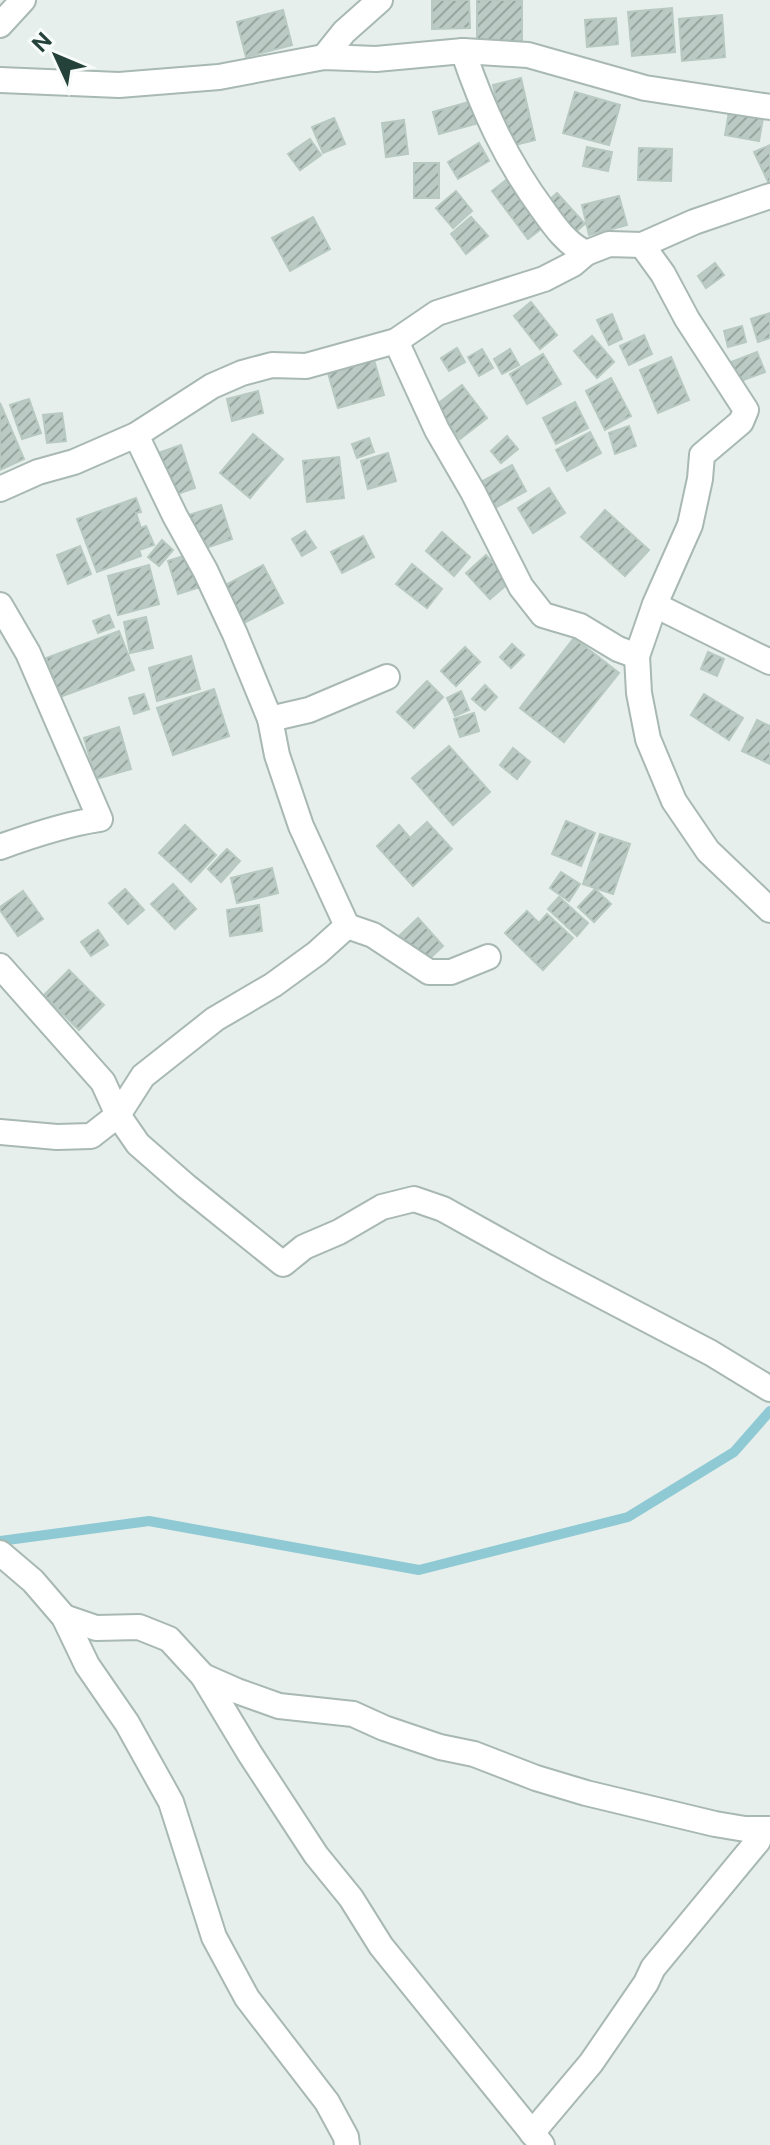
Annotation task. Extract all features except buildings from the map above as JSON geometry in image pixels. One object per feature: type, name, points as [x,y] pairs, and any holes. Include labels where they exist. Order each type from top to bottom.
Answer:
[{"type":"street","points":[[0,25],[23,0]]},
{"type":"street","points":[[324,57],[344,32],[380,0]]},
{"type":"street","points":[[463,51],[494,131],[520,179],[556,228],[574,247],[586,253]]},
{"type":"street","points":[[0,80],[119,85],[219,77],[324,57],[376,59],[463,51],[528,55],[645,88],[770,107]]},
{"type":"street","points":[[0,489],[136,435],[212,386],[242,373],[272,365],[306,366],[396,341],[437,313],[544,279],[573,264],[586,253],[609,244],[642,245],[694,222],[770,196]]},
{"type":"street","points":[[642,245],[746,410],[741,422],[702,455],[690,525],[655,605],[637,656],[639,693],[648,739],[674,801],[708,851],[770,910]]},
{"type":"street","points":[[396,341],[437,430],[473,492],[521,587],[543,615],[580,626],[618,649],[637,656]]},
{"type":"street","points":[[136,435],[235,634],[270,719],[277,755],[301,826],[347,926],[373,935],[429,972],[451,972],[488,957]]},
{"type":"street","points":[[0,605],[28,653],[100,819],[80,822],[0,847]]},
{"type":"street","points":[[655,605],[770,662]]},
{"type":"street","points":[[270,719],[309,710],[387,677]]},
{"type":"street","points":[[0,1132],[57,1137],[91,1136],[118,1115],[143,1076],[215,1019],[273,985],[317,953],[347,926]]},
{"type":"street","points":[[0,966],[103,1082],[118,1115],[138,1144],[283,1264],[304,1247],[339,1232],[382,1207],[414,1199],[443,1209],[711,1353],[770,1389]]},
{"type":"street","points":[[0,1553],[33,1581],[64,1617],[87,1665],[127,1723],[171,1802],[214,1937],[247,1998],[327,2102],[346,2137],[347,2145]]},
{"type":"street","points":[[64,1617],[96,1628],[139,1627],[169,1639],[203,1676],[316,1855],[351,1898],[381,1946],[529,2138],[591,2063],[653,1968],[766,1829]]},
{"type":"street","points":[[203,1676],[279,1706],[353,1714],[440,1747],[474,1754],[586,1793],[715,1824],[766,1829]]},
{"type":"waterway","points":[[0,1541],[149,1521],[419,1570],[628,1517],[734,1452],[770,1411]]}]
